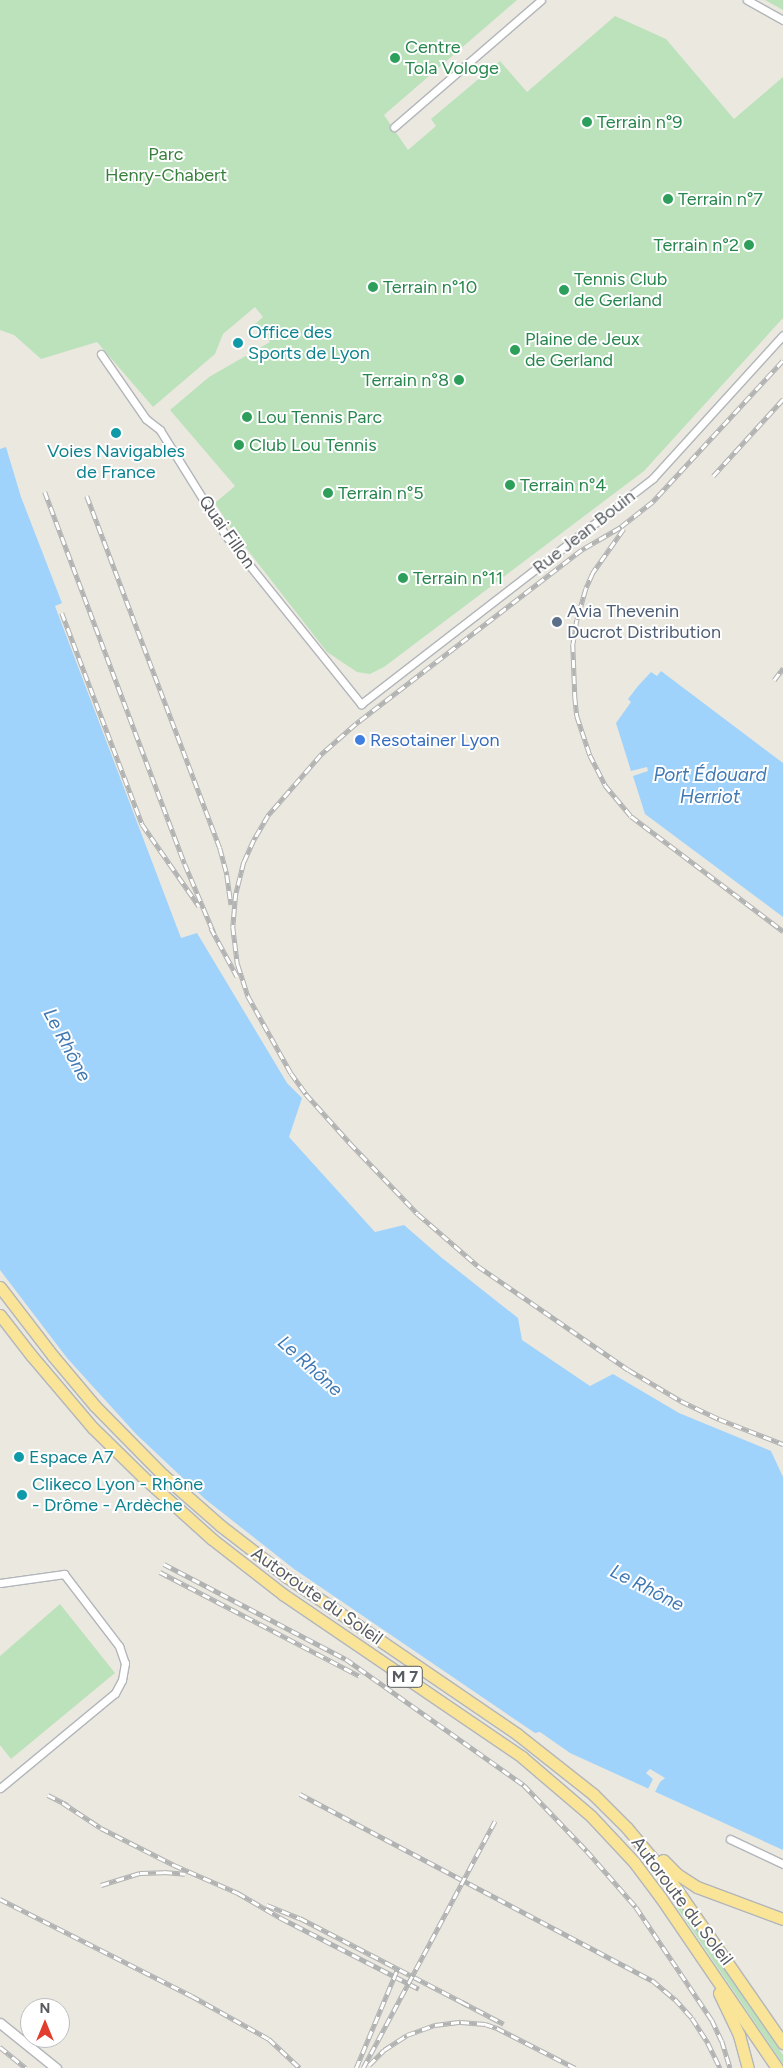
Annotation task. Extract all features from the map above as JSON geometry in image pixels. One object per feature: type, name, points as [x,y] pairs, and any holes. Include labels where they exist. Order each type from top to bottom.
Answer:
[{"type":"highway","name":"Autoroute du Soleil","points":[[0,1287],[42,1343],[95,1406],[164,1475],[221,1526],[287,1577],[524,1738],[569,1772],[608,1809],[668,1876],[783,2043]]},
{"type":"highway","name":"Autoroute du Soleil","points":[[0,1315],[93,1428],[153,1487],[212,1539],[284,1595],[522,1757],[568,1795],[634,1862],[698,1951],[777,2068]]},
{"type":"highway","points":[[608,1809],[688,1882],[783,1919]]},
{"type":"highway","points":[[698,1951],[737,2030],[748,2068]]},
{"type":"street","points":[[394,127],[541,0]]},
{"type":"street","points":[[747,0],[783,20]]},
{"type":"street","name":"Rue Jean Bouin","points":[[361,704],[653,478],[783,335]]},
{"type":"street","name":"Quai Fillon","points":[[102,354],[146,419],[160,430],[226,536],[361,704]]},
{"type":"street","points":[[0,1583],[64,1574],[119,1646],[125,1663],[122,1680],[115,1693],[0,1788]]},
{"type":"street","points":[[730,1839],[783,1864]]},
{"type":"street","points":[[0,2023],[56,2068]]},
{"type":"green space","name":"Plaine de Jeux de Gerland","points":[[0,0],[517,0],[384,115],[408,150],[436,126],[431,119],[500,61],[527,92],[615,16],[666,39],[734,119],[783,77],[783,318],[644,471],[384,667],[370,674],[357,672],[327,652],[232,530],[215,503],[235,486],[170,410],[209,377],[270,342],[255,324],[263,317],[255,307],[223,334],[215,354],[153,407],[97,342],[41,359],[14,335],[0,330]]},
{"type":"green space","points":[[765,0],[783,0],[783,10]]},
{"type":"green space","points":[[60,1604],[115,1673],[11,1759],[0,1745],[0,1656]]},
{"type":"green space","points":[[680,1904],[783,2055],[783,2064],[676,1906]]},
{"type":"water","name":"Le Rhône","points":[[6,447],[21,497],[62,603],[55,606],[181,938],[197,933],[287,1083],[302,1098],[289,1137],[375,1232],[404,1225],[442,1258],[518,1318],[522,1340],[590,1386],[613,1374],[679,1413],[771,1451],[783,1477],[783,1850],[570,1753],[540,1732],[535,1733],[294,1569],[205,1499],[136,1434],[67,1358],[0,1270],[0,449]]},
{"type":"water","name":"Port Édouard Herriot","points":[[661,671],[783,763],[783,917],[645,814],[633,776],[648,771],[647,767],[631,771],[616,723],[631,702],[628,699],[638,686],[651,672],[657,676]]},
{"type":"pier","points":[[650,1769],[665,1778],[660,1782],[655,1792],[648,1789],[653,1779],[646,1773]]},
{"type":"railway","points":[[783,361],[653,502],[620,528],[582,550],[356,724],[321,755],[268,816],[254,840],[244,862],[236,893],[233,927],[238,965],[248,996],[291,1073],[306,1094],[350,1143],[418,1214],[478,1266],[629,1370],[681,1401],[719,1419],[783,1444]]},
{"type":"railway","points":[[713,476],[783,399]]},
{"type":"railway","points":[[45,492],[185,864],[214,933]]},
{"type":"railway","points":[[87,496],[220,848],[227,875],[231,905]]},
{"type":"railway","points":[[624,529],[593,573],[577,620],[573,644],[577,716],[590,755],[605,785],[631,816],[783,931]]},
{"type":"railway","points":[[62,613],[142,824],[199,906]]},
{"type":"railway","points":[[774,680],[783,668]]},
{"type":"railway","points":[[211,928],[237,976]]},
{"type":"railway","points":[[164,1564],[346,1659],[524,1785],[587,1851],[636,1907],[712,2020],[722,2041],[730,2068]]},
{"type":"railway","points":[[160,1572],[360,1676]]},
{"type":"railway","points":[[300,1794],[652,1980],[675,1999],[692,2018],[708,2043],[720,2068]]},
{"type":"railway","points":[[48,1795],[68,1805]]},
{"type":"railway","points":[[63,1803],[101,1828],[174,1865],[238,1893],[281,1918],[419,1989]]},
{"type":"railway","points":[[363,2068],[495,1821]]},
{"type":"railway","points":[[101,1885],[140,1873],[164,1872],[185,1874]]},
{"type":"railway","points":[[0,1899],[192,1996],[269,2039],[300,2068]]},
{"type":"railway","points":[[267,1905],[300,1918],[468,2005]]},
{"type":"railway","points":[[356,2068],[397,1970]]},
{"type":"railway","points":[[462,2002],[504,2024]]},
{"type":"railway","points":[[369,2065],[384,2050],[407,2035],[435,2025],[461,2022],[485,2024],[497,2028],[575,2068]]},
{"type":"railway","points":[[0,2047],[26,2068]]},
{"type":"place","name":"Centre Tola Vologe","points":[[395,58]]},
{"type":"place","name":"Terrain n°9","points":[[587,122]]},
{"type":"place","name":"Terrain n°7","points":[[668,199]]},
{"type":"place","name":"Terrain n°2","points":[[749,245]]},
{"type":"place","name":"Terrain n°10","points":[[373,287]]},
{"type":"place","name":"Tennis Club de Gerland","points":[[564,290]]},
{"type":"place","name":"Office des Sports de Lyon","points":[[238,343]]},
{"type":"place","name":"Plaine de Jeux de Gerland","points":[[515,350]]},
{"type":"place","name":"Terrain n°8","points":[[459,380]]},
{"type":"place","name":"Lou Tennis Parc","points":[[247,417]]},
{"type":"place","name":"Voies Navigables de France","points":[[116,433]]},
{"type":"place","name":"Club Lou Tennis","points":[[239,445]]},
{"type":"place","name":"Terrain n°4","points":[[510,485]]},
{"type":"place","name":"Terrain n°5","points":[[328,493]]},
{"type":"place","name":"Terrain n°11","points":[[403,578]]},
{"type":"place","name":"Avia Thevenin Ducrot Distribution","points":[[557,622]]},
{"type":"place","name":"Resotainer Lyon","points":[[360,740]]},
{"type":"place","name":"Espace A7","points":[[19,1457]]},
{"type":"place","name":"Clikeco Lyon - Rhône - Drôme - Ardèche","points":[[22,1495]]},
{"type":"park label","name":"Parc Henry-Chabert","points":[[166,165]]}]
